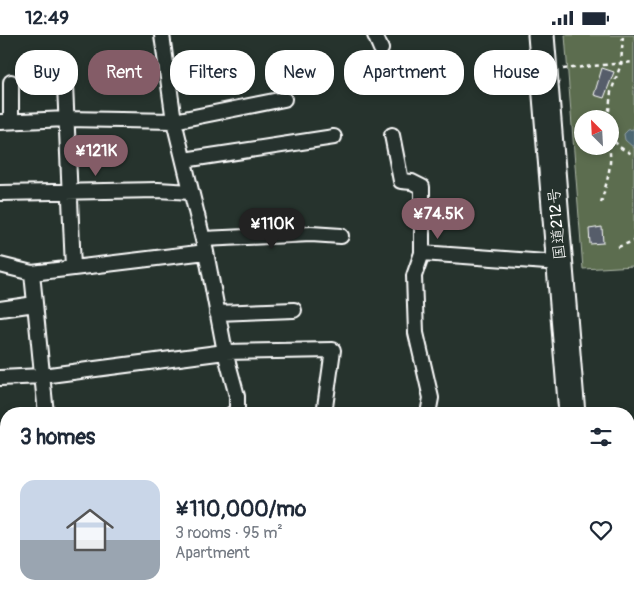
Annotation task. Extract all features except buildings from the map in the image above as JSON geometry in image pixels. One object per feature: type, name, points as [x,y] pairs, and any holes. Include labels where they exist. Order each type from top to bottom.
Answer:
[{"type":"highway","name":"国道212号","points":[[541,35],[571,407]]},
{"type":"street","points":[[162,35],[174,121],[204,246],[225,353],[237,396],[237,407]]},
{"type":"street","points":[[375,35],[381,49]]},
{"type":"street","points":[[12,82],[6,122],[67,119],[174,121],[284,99]]},
{"type":"street","points":[[66,95],[73,268]]},
{"type":"street","points":[[392,135],[401,181],[412,182],[422,187],[422,253],[414,275],[416,333],[430,398],[429,407]]},
{"type":"street","points":[[184,160],[334,137]]},
{"type":"street","points":[[0,193],[158,190],[191,192]]},
{"type":"street","points":[[0,265],[32,273],[204,246],[311,234],[342,236]]},
{"type":"street","points":[[422,253],[560,263]]},
{"type":"street","points":[[32,273],[45,407]]},
{"type":"street","points":[[0,309],[35,304]]},
{"type":"street","points":[[218,313],[294,310]]},
{"type":"street","points":[[0,378],[42,376],[225,353],[333,350],[325,407]]},
{"type":"path","points":[[609,110],[611,92],[621,63],[623,35]]},
{"type":"path","points":[[557,69],[634,62]]},
{"type":"path","points":[[619,147],[634,155]]},
{"type":"path","points":[[601,203],[611,155]]},
{"type":"path","points":[[618,247],[634,241]]},
{"type":"green space","points":[[565,35],[634,35],[634,266],[583,269],[574,155],[619,155],[619,110],[574,110],[574,152]]},
{"type":"water","points":[[634,129],[634,148],[625,140],[624,134],[628,130]]}]
